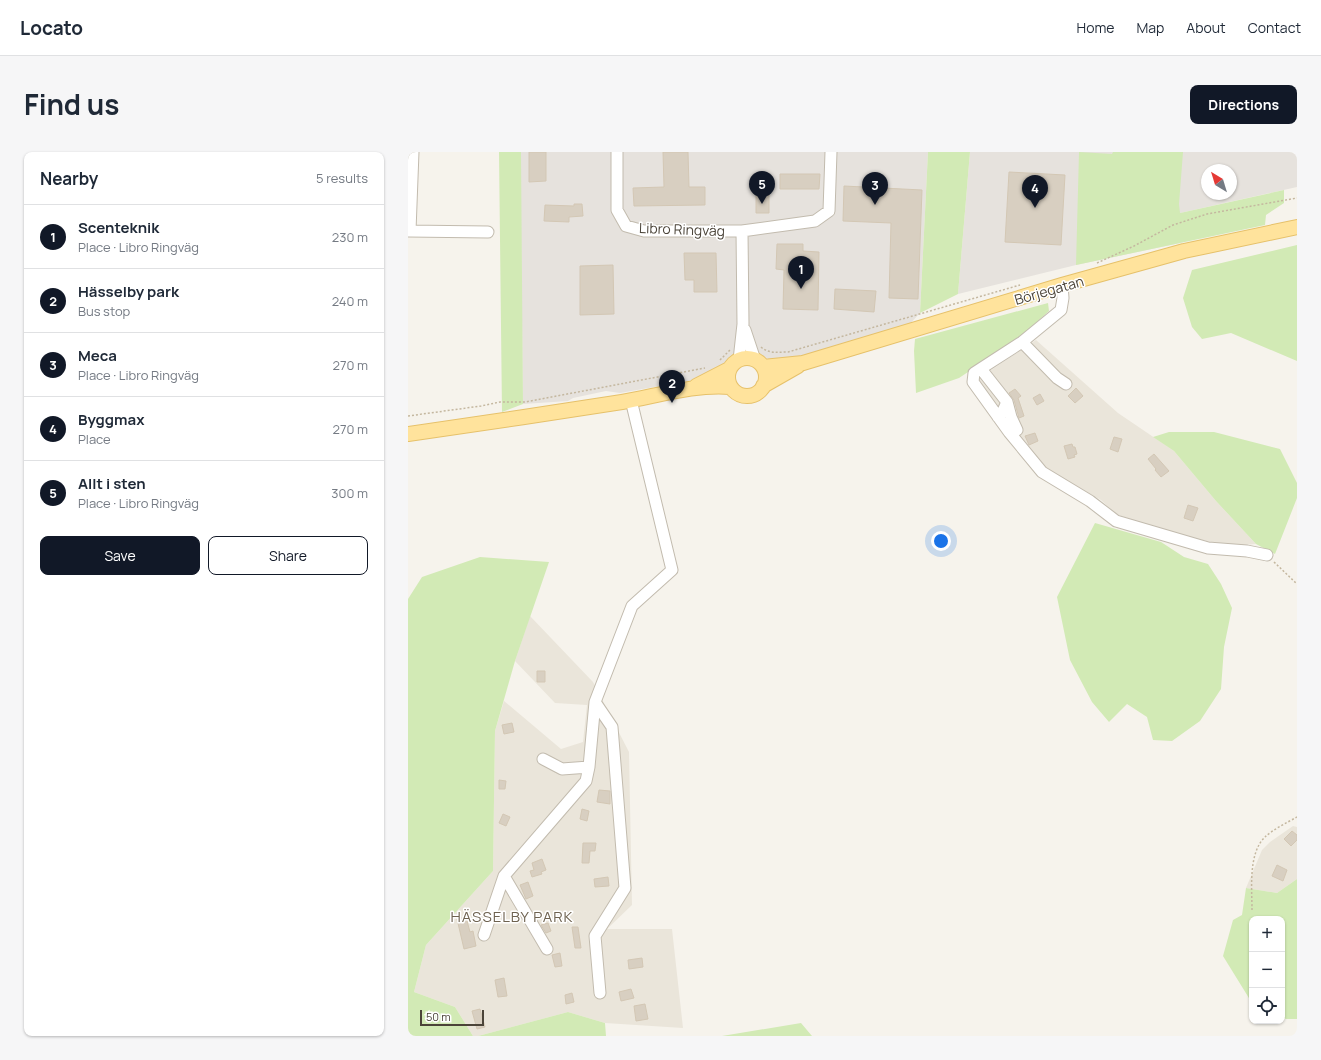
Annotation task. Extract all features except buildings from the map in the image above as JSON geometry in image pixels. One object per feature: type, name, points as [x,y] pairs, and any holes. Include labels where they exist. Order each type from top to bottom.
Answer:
[{"type":"main road","name":"Börjegatan","points":[[763,386],[803,363],[1062,285],[1184,251],[1297,227]]},
{"type":"main road","points":[[688,390],[733,359],[750,358],[759,363],[765,373],[766,380],[759,391],[753,395],[747,396],[740,395],[730,387],[728,378],[733,359]]},
{"type":"main road","name":"Börjegatan","points":[[759,363],[803,363]]},
{"type":"main road","points":[[408,434],[513,420],[688,390],[721,386],[730,387]]},
{"type":"street","points":[[413,152],[409,231],[488,232]]},
{"type":"street","name":"Libro Ringväg","points":[[617,152],[617,210],[626,226],[644,231],[742,231],[815,221],[829,211],[831,152]]},
{"type":"street","name":"Libro Ringväg","points":[[742,231],[743,324]]},
{"type":"street","points":[[1062,285],[1063,298],[1061,310],[1022,342],[974,373],[973,382],[998,418],[1042,472],[1090,501],[1116,520],[1208,548],[1247,551],[1267,555]]},
{"type":"street","points":[[733,359],[743,324]]},
{"type":"street","points":[[743,324],[759,363]]},
{"type":"street","points":[[1022,342],[1057,378],[1066,384]]},
{"type":"street","points":[[981,369],[1007,402],[1011,417],[1017,430]]},
{"type":"street","points":[[484,935],[504,876],[586,781],[589,767],[595,702],[632,606],[672,570],[631,400]]},
{"type":"street","points":[[998,418],[1007,402]]},
{"type":"street","points":[[595,702],[612,728],[625,888],[595,936],[600,992]]},
{"type":"street","points":[[544,759],[562,769],[589,767]]},
{"type":"street","points":[[504,876],[547,949]]},
{"type":"path","points":[[1097,263],[1134,246],[1173,225],[1207,214],[1297,198]]},
{"type":"path","points":[[759,345],[763,349],[774,353],[788,352],[1022,285]]},
{"type":"path","points":[[715,365],[733,359]]},
{"type":"path","points":[[408,416],[482,406],[500,402],[525,402],[706,368]]},
{"type":"path","points":[[1267,555],[1297,584]]},
{"type":"path","points":[[1252,910],[1252,867],[1258,848],[1265,837],[1297,817]]},
{"type":"shaded area","points":[[520,152],[928,152],[920,313],[906,328],[777,362],[746,351],[694,380],[620,393],[606,391],[573,398],[568,401],[523,404]]},
{"type":"shaded area","points":[[970,152],[1297,152],[1297,187],[1180,213],[1180,243],[1076,265],[958,294]]},
{"type":"shaded area","points":[[1036,340],[1118,413],[1174,451],[1216,501],[1256,544],[1242,545],[1215,543],[1165,531],[1116,514],[1101,500],[1045,469],[1017,435],[978,379]]},
{"type":"shaded area","points":[[530,616],[593,682],[629,752],[632,905],[607,929],[672,929],[683,1028],[605,1023],[568,1012],[478,1036],[473,1036],[455,1007],[414,992],[426,945],[493,871],[495,731],[504,701],[561,749],[583,742],[587,705],[555,703],[515,661]]},
{"type":"shaded area","points":[[1293,826],[1297,827],[1297,879],[1277,893],[1246,888],[1262,850],[1270,842]]},
{"type":"green space","points":[[499,152],[521,152],[523,404],[502,412]]},
{"type":"green space","points":[[928,152],[970,152],[958,294],[920,313]]},
{"type":"green space","points":[[1079,152],[1112,154],[1113,152],[1183,152],[1179,204],[1180,213],[1284,190],[1284,203],[1266,215],[1265,225],[1076,265]]},
{"type":"green space","points":[[1297,245],[1297,361],[1231,333],[1202,339],[1192,327],[1183,298],[1192,270]]},
{"type":"green space","points":[[1048,303],[1049,311],[1018,339],[959,378],[916,393],[914,351],[915,339]]},
{"type":"green space","points":[[1169,432],[1214,432],[1280,449],[1297,483],[1297,498],[1275,554],[1256,544],[1216,501],[1174,451],[1153,437]]},
{"type":"green space","points":[[1095,523],[1161,542],[1184,557],[1208,564],[1221,584],[1232,608],[1224,647],[1221,689],[1200,721],[1172,741],[1153,740],[1147,717],[1127,704],[1109,722],[1092,702],[1070,660],[1057,597]]},
{"type":"green space","points":[[480,557],[549,562],[515,661],[495,731],[493,871],[426,945],[414,992],[455,1007],[473,1036],[408,1036],[408,599],[422,577]]},
{"type":"green space","points":[[1297,879],[1297,1019],[1285,1018],[1285,916],[1249,916],[1249,998],[1223,956],[1233,920],[1242,915],[1246,888],[1277,893]]},
{"type":"green space","points":[[568,1012],[605,1023],[606,1036],[478,1036]]},
{"type":"green space","points":[[801,1023],[812,1036],[722,1036]]},
{"type":"place","name":"Allt i sten","points":[[762,204]]},
{"type":"place","name":"Meca","points":[[875,205]]},
{"type":"place","name":"Byggmax","points":[[1035,208]]},
{"type":"place","name":"Scenteknik","points":[[801,289]]},
{"type":"place","name":"Hässelby park","points":[[672,403]]},
{"type":"district","name":"HÄSSELBY PARK","points":[[512,916]]}]
